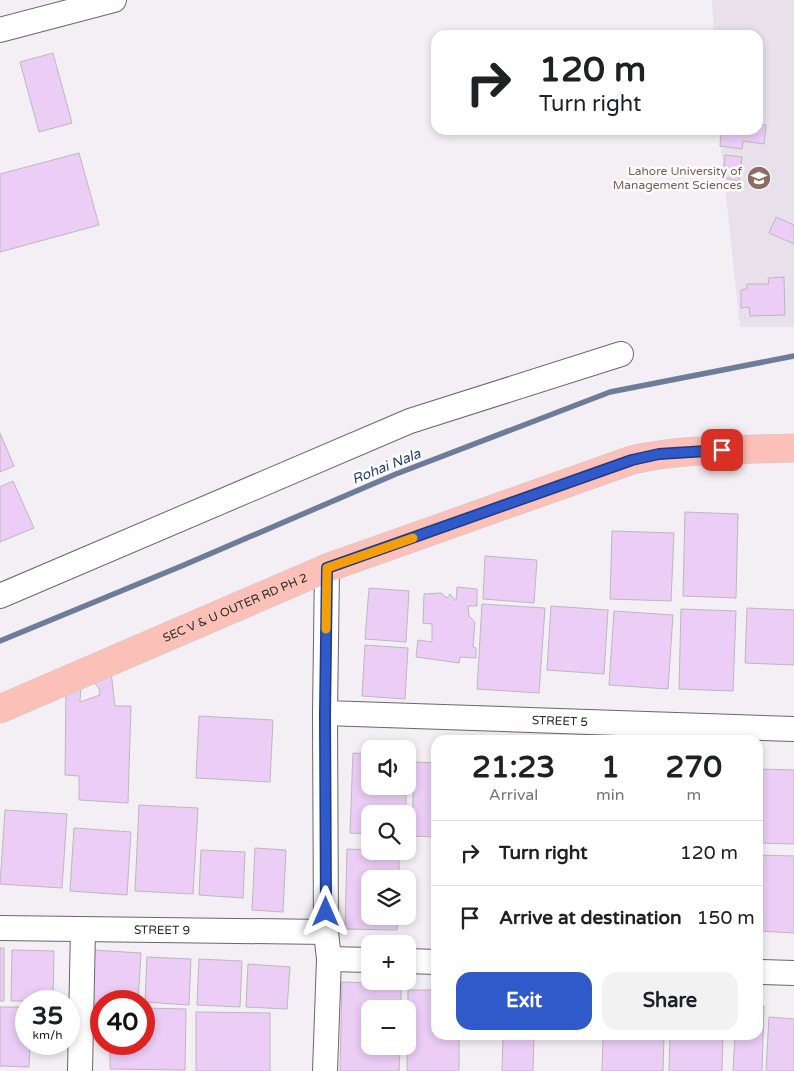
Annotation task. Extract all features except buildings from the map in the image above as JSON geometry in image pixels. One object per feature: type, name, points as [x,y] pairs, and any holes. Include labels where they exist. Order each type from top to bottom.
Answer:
[{"type":"main road","name":"SEC V & U OUTER RD PH 2","points":[[0,709],[327,568],[632,460],[659,454],[695,451],[794,448]]},
{"type":"street","points":[[0,30],[114,0]]},
{"type":"street","points":[[0,596],[410,421],[621,354]]},
{"type":"street","points":[[325,1071],[329,959],[326,932],[325,714],[327,568]]},
{"type":"street","name":"STREET 5","points":[[325,714],[794,730]]},
{"type":"street","name":"STREET 9","points":[[0,928],[326,932]]},
{"type":"street","points":[[80,1071],[83,930]]},
{"type":"street","points":[[329,959],[361,960]]},
{"type":"street","points":[[416,961],[431,962]]},
{"type":"street","points":[[763,972],[794,973]]},
{"type":"shaded area","name":"Lahore University of Management Sciences","points":[[712,0],[794,0],[794,327],[740,327],[720,135],[763,135],[763,30],[714,30]]},
{"type":"waterway","name":"Rohai Nala","points":[[0,641],[396,474],[610,392],[794,356]]},
{"type":"slow traffic","points":[[326,629],[327,568],[413,538]]},
{"type":"place","name":"Lahore University of Management Sciences","points":[[759,178]]},
{"type":"route","points":[[326,912],[325,714],[327,568],[632,460],[659,454],[722,450]]}]
